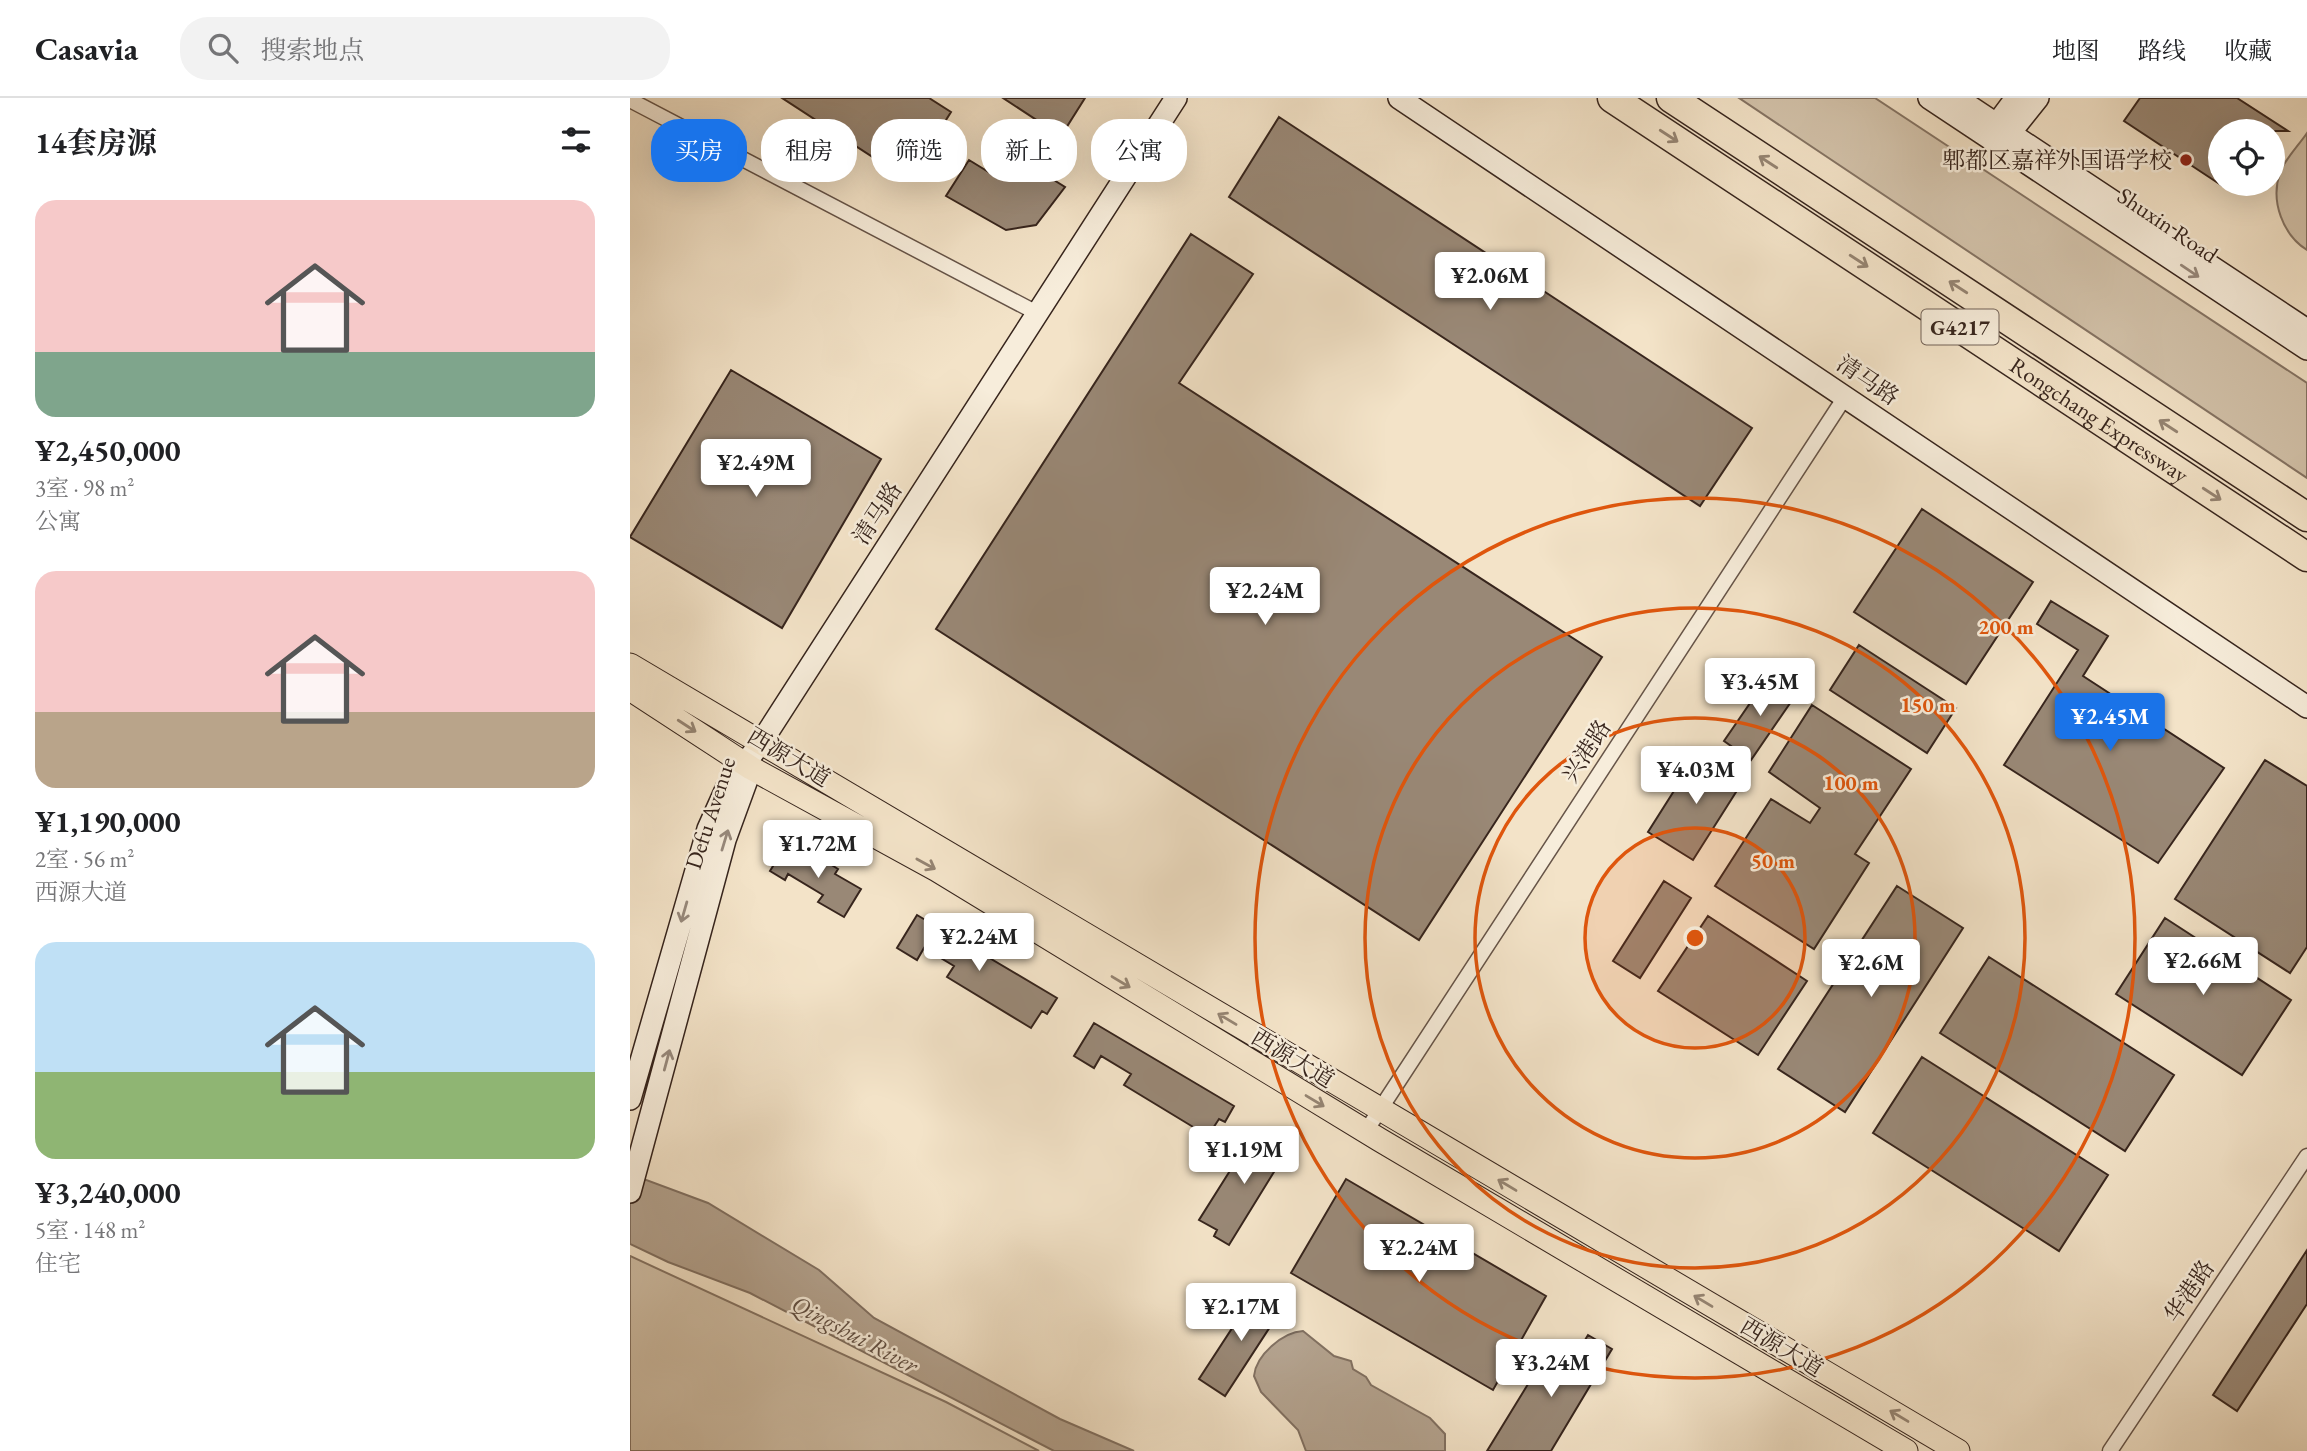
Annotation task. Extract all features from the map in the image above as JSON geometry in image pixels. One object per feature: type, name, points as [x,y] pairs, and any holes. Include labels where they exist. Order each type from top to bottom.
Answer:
[{"type":"highway","name":"Rongchang Expressway","points":[[1612,98],[2307,557]]},
{"type":"highway","name":"Rongchang Expressway","points":[[1671,98],[2307,517]]},
{"type":"main road","name":"西源大道","points":[[630,664],[1958,1451]]},
{"type":"main road","name":"西源大道","points":[[630,689],[748,766],[937,870],[1366,1131],[1906,1451]]},
{"type":"street","name":"清马路","points":[[762,741],[1176,98]]},
{"type":"street","name":"清马路","points":[[1399,98],[2307,707]]},
{"type":"street","name":"Shuxin Road","points":[[1929,98],[1998,134],[2307,330]]},
{"type":"street","name":"Shuxin Road","points":[[1957,98],[1998,134],[2307,349]]},
{"type":"street","points":[[1998,134],[2016,98]]},
{"type":"street","points":[[1998,134],[2038,98]]},
{"type":"street","points":[[630,100],[1037,313]]},
{"type":"street","name":"兴港路","points":[[1366,1131],[1845,397]]},
{"type":"street","name":"Defu Avenue","points":[[630,1192],[725,841],[748,766],[762,741]]},
{"type":"street","name":"Defu Avenue","points":[[630,1099],[708,829],[726,789],[748,766]]},
{"type":"street","name":"华港路","points":[[2110,1451],[2307,1156]]},
{"type":"shaded area","points":[[1739,98],[1875,98],[2307,383],[2307,478]]},
{"type":"shaded area","points":[[2307,133],[2307,250],[2291,236],[2278,206],[2277,196],[2285,196],[2285,163]]},
{"type":"shaded area","points":[[630,1256],[946,1402],[1039,1451],[630,1451]]},
{"type":"water","name":"Qingshui River","points":[[630,1174],[708,1203],[819,1270],[874,1318],[1060,1419],[1134,1451],[1054,1451],[750,1293],[668,1262],[630,1244]]},
{"type":"water","points":[[1303,1331],[1334,1356],[1351,1361],[1353,1369],[1366,1377],[1371,1385],[1430,1418],[1445,1434],[1445,1451],[1306,1451],[1298,1430],[1261,1392],[1254,1376],[1260,1360],[1272,1346],[1295,1332]]},
{"type":"building","points":[[782,98],[929,98],[951,112],[947,119],[871,119],[871,156],[857,147],[857,119],[814,119]]},
{"type":"building","points":[[1003,98],[1085,98],[1072,119],[1035,119]]},
{"type":"building","points":[[2140,98],[2237,98],[2269,119],[2208,119],[2208,176],[2124,121]]},
{"type":"building","points":[[1279,117],[1752,428],[1700,506],[1229,197]]},
{"type":"building","points":[[969,160],[981,167],[981,182],[1057,182],[1065,187],[1036,225],[1006,230],[946,196],[955,182],[967,182]]},
{"type":"building","points":[[1191,234],[1253,274],[1179,383],[1602,657],[1419,940],[936,629]]},
{"type":"building","points":[[731,370],[881,459],[782,628],[630,537]]},
{"type":"building","points":[[1922,509],[2033,582],[1966,684],[1854,612]]},
{"type":"building","points":[[2051,601],[2108,636],[2083,676],[2224,768],[2158,863],[2004,765],[2078,650],[2037,624]]},
{"type":"building","points":[[1859,645],[1956,708],[1927,753],[1830,690]]},
{"type":"building","points":[[1768,677],[1795,696],[1751,760],[1724,741]]},
{"type":"building","points":[[1812,705],[1911,769],[1855,854],[1869,863],[1814,949],[1715,886],[1771,799],[1810,823],[1820,808],[1769,772]]},
{"type":"building","points":[[1698,753],[1743,781],[1693,860],[1648,832]]},
{"type":"building","points":[[2265,760],[2307,786],[2307,947],[2290,973],[2175,899]]},
{"type":"building","points":[[786,845],[818,864],[822,859],[838,869],[835,874],[861,889],[844,917],[818,902],[823,895],[788,874],[785,880],[770,871]]},
{"type":"building","points":[[1664,881],[1691,898],[1640,978],[1613,961]]},
{"type":"building","points":[[1897,886],[1963,928],[1845,1112],[1778,1069]]},
{"type":"building","points":[[917,915],[1057,998],[1047,1014],[1042,1011],[1031,1028],[947,977],[954,966],[924,948],[917,960],[897,948]]},
{"type":"building","points":[[1708,916],[1807,981],[1758,1055],[1658,991]]},
{"type":"building","points":[[2165,918],[2291,1000],[2242,1075],[2116,994]]},
{"type":"building","points":[[1989,957],[2174,1075],[2125,1151],[1940,1033]]},
{"type":"building","points":[[1094,1023],[1234,1106],[1225,1122],[1219,1119],[1208,1136],[1124,1085],[1131,1074],[1101,1056],[1094,1068],[1074,1056]]},
{"type":"building","points":[[1922,1057],[2108,1175],[2059,1251],[1873,1133]]},
{"type":"building","points":[[1255,1131],[1271,1140],[1274,1136],[1290,1146],[1229,1245],[1214,1236],[1217,1230],[1199,1220]]},
{"type":"building","points":[[1346,1179],[1546,1296],[1493,1390],[1291,1273]]},
{"type":"building","points":[[2307,1250],[2307,1304],[2237,1411],[2213,1395]]},
{"type":"building","points":[[1257,1290],[1283,1307],[1225,1396],[1199,1379]]},
{"type":"building","points":[[1588,1335],[1612,1349],[1551,1451],[1487,1451],[1552,1345],[1574,1358]]},
{"type":"place","name":"郫都区嘉祥外国语学校","points":[[2186,160]]}]
